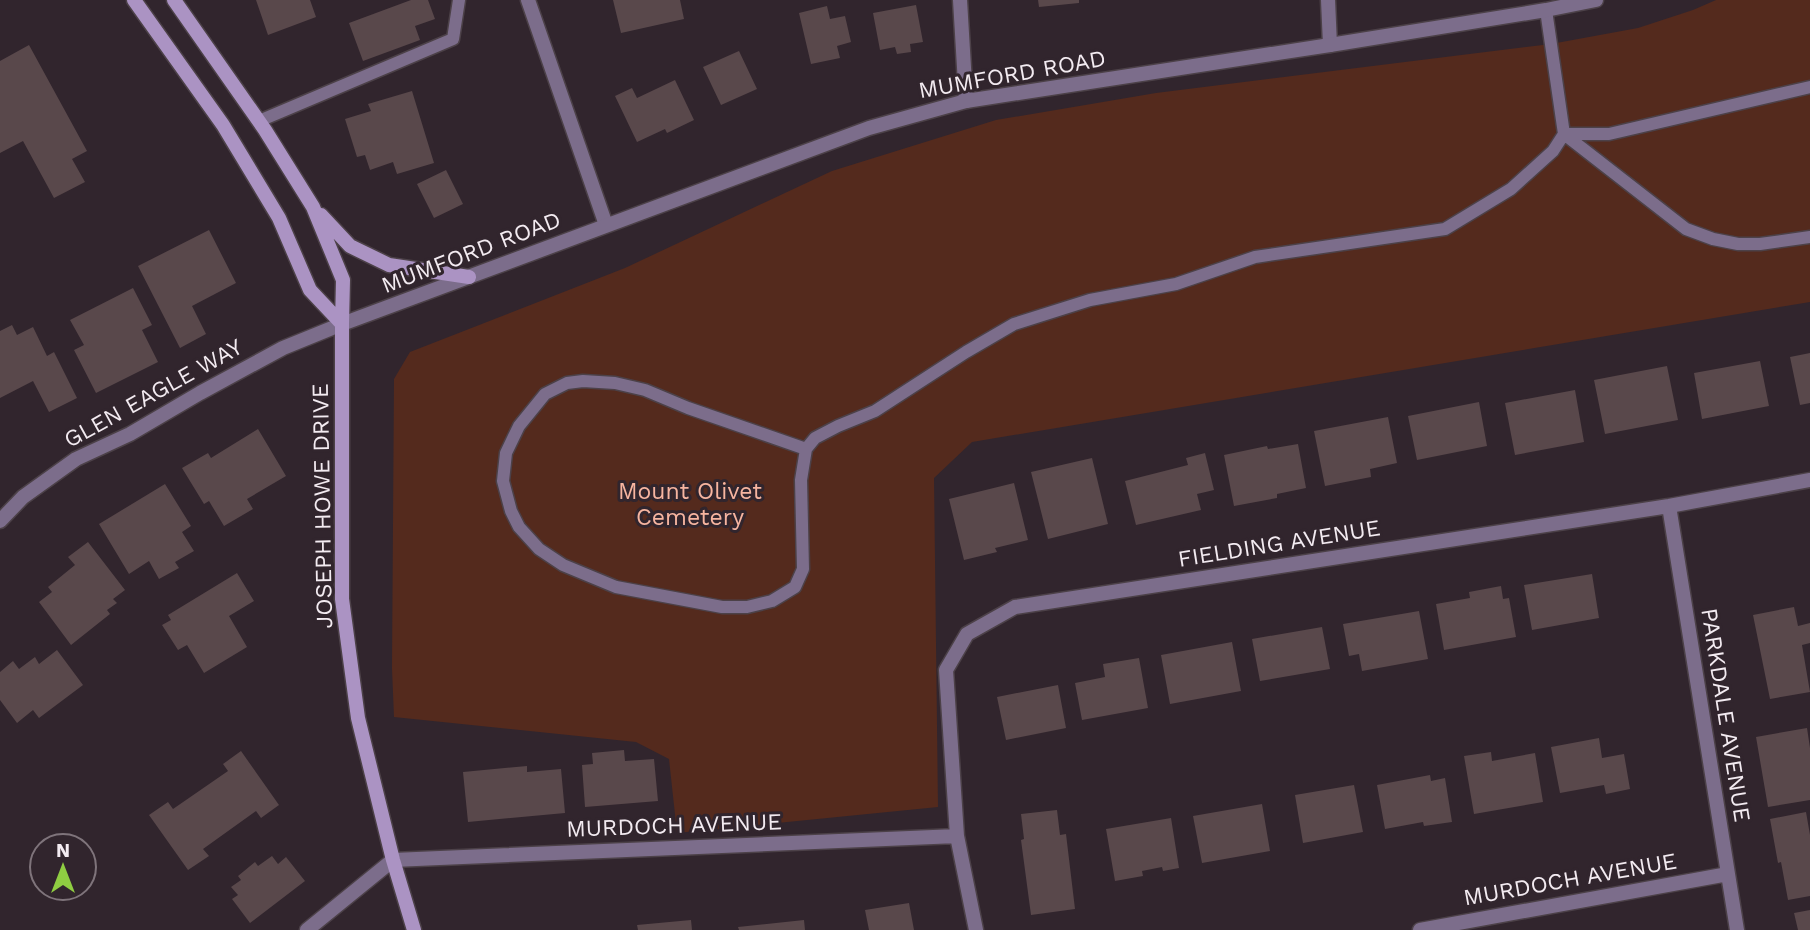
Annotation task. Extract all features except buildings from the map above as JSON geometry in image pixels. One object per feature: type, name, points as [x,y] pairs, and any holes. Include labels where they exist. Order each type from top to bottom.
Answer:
[{"type":"main road","points":[[134,0],[223,125],[279,218],[310,290],[342,324]]},
{"type":"main road","name":"JOSEPH HOWE DRIVE","points":[[174,0],[259,121],[313,207],[344,280],[342,599],[358,718],[393,860],[414,930]]},
{"type":"main road","points":[[313,207],[350,246],[389,265],[469,277]]},
{"type":"street","points":[[528,0],[606,225]]},
{"type":"street","points":[[960,0],[966,101]]},
{"type":"street","points":[[1328,0],[1331,45]]},
{"type":"street","name":"MUMFORD ROAD","points":[[342,324],[869,128],[966,101],[1331,45],[1596,0]]},
{"type":"street","name":"GLEN EAGLE WAY","points":[[0,521],[23,497],[76,459],[130,433],[283,348],[342,324]]},
{"type":"street","name":"FIELDING AVENUE","points":[[976,930],[957,836],[946,670],[967,634],[1015,607],[1670,506],[1810,480]]},
{"type":"street","name":"PARKDALE AVENUE","points":[[1670,506],[1737,930]]},
{"type":"street","name":"MURDOCH AVENUE","points":[[393,860],[957,836]]},
{"type":"street","points":[[307,930],[393,860]]},
{"type":"street","name":"MURDOCH AVENUE","points":[[1420,930],[1728,873]]},
{"type":"lane","points":[[259,121],[453,39],[459,0]]},
{"type":"lane","points":[[806,449],[688,408],[645,390],[615,383],[583,381],[567,383],[545,394],[519,426],[506,453],[503,481],[519,527],[539,549],[563,565],[616,587],[722,607],[747,607],[772,601],[795,587],[803,569],[800,480],[806,449],[815,438],[875,411],[1014,324],[1090,300],[1176,284],[1255,257],[1445,229],[1511,189],[1553,151],[1564,134],[1546,10]]},
{"type":"lane","points":[[1564,134],[1609,134],[1810,87]]},
{"type":"lane","points":[[1564,134],[1686,229],[1713,239],[1738,244],[1760,244],[1810,237]]},
{"type":"green space","name":"Mount Olivet Cemetery","points":[[1716,0],[1810,0],[1810,302],[972,442],[934,478],[938,807],[677,833],[669,759],[636,742],[394,717],[394,379],[410,352],[625,268],[832,171],[996,120],[1156,93],[1551,44],[1638,28]]}]
